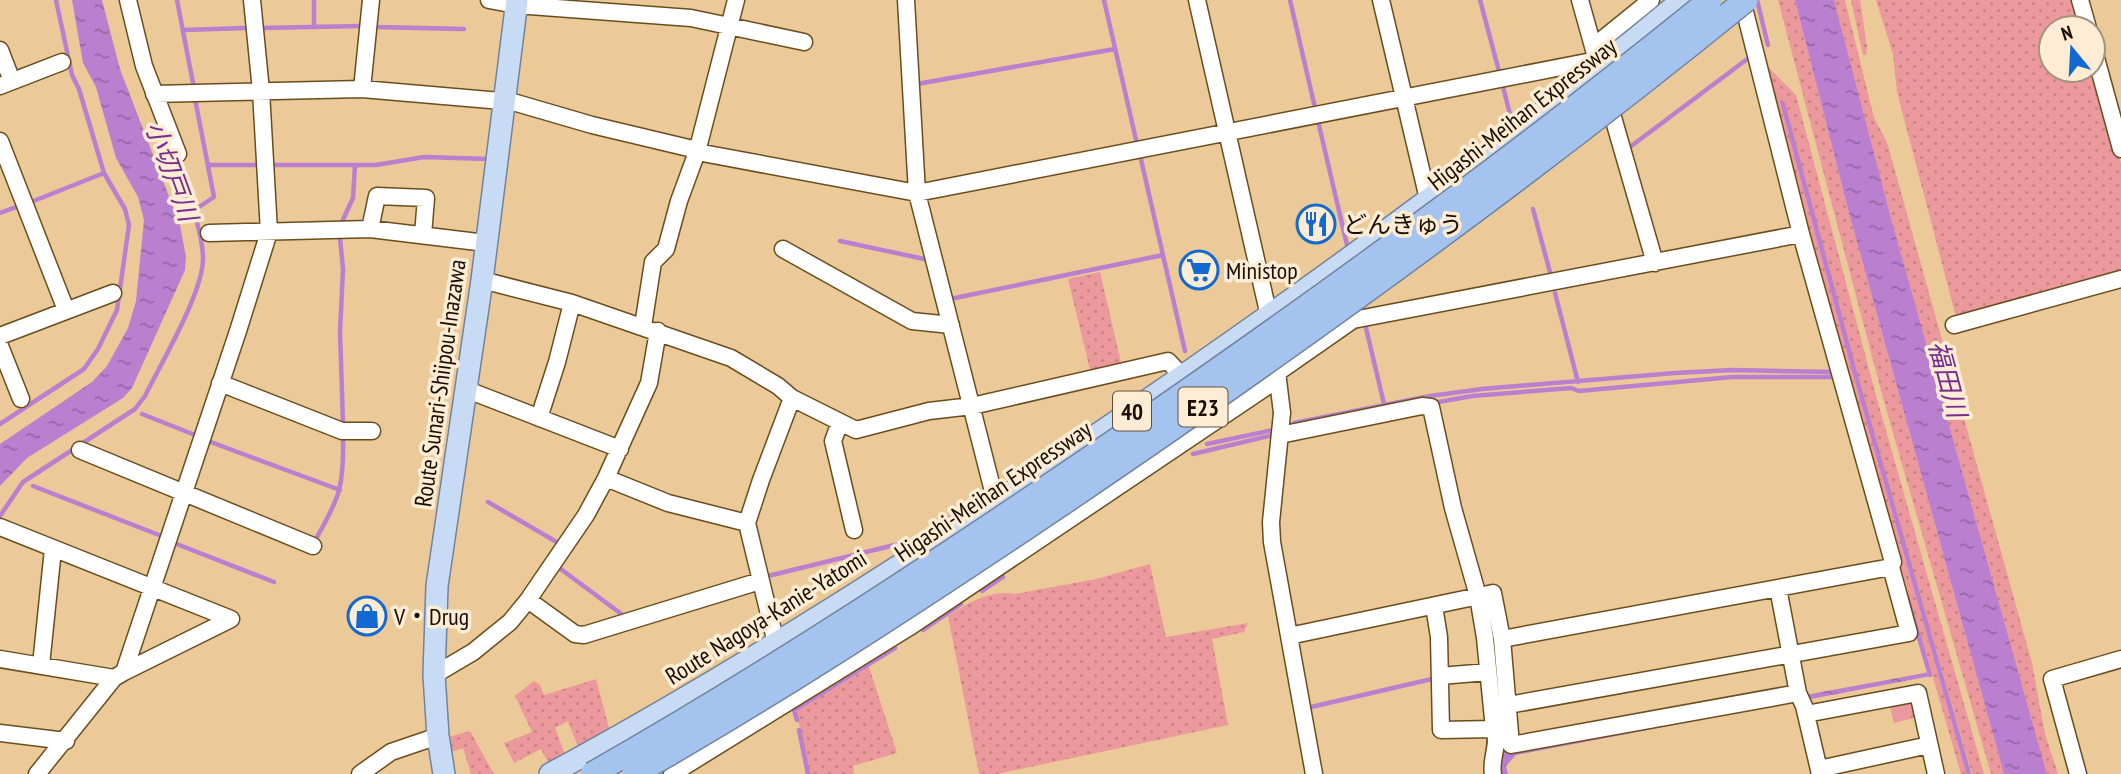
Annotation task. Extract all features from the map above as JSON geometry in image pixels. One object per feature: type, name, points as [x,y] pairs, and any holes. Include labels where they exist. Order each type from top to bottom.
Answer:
[{"type":"highway","name":"Higashi-Meihan Expressway","points":[[592,774],[739,687],[919,573],[1246,351],[1465,193],[1710,0]]},
{"type":"highway","name":"Higashi-Meihan Expressway","points":[[634,774],[841,648],[1177,425],[1379,282],[1618,102],[1744,0]]},
{"type":"main road","name":"Route Nagoya-Kanie-Yatomi","points":[[550,774],[657,716],[776,643],[996,503],[1183,377],[1428,199],[1596,59],[1682,0]]},
{"type":"main road","name":"Route Sunari-Shiipou-Inazawa","points":[[444,774],[438,736],[434,675],[437,586],[482,280],[516,2]]},
{"type":"street","points":[[128,0],[136,38],[178,154]]},
{"type":"street","points":[[37,774],[119,675],[152,589],[269,232],[261,91],[252,0]]},
{"type":"street","points":[[362,89],[371,0]]},
{"type":"street","points":[[489,0],[691,18],[804,42]]},
{"type":"street","points":[[434,675],[473,652],[510,622],[586,515],[620,449],[649,383],[653,262],[666,249],[697,151],[736,0]]},
{"type":"street","points":[[906,0],[917,193],[996,503]]},
{"type":"street","points":[[1196,0],[1270,315],[1282,413],[1271,522],[1272,538],[1314,774]]},
{"type":"street","points":[[1381,0],[1428,199]]},
{"type":"street","points":[[1580,0],[1655,263]]},
{"type":"street","points":[[155,94],[362,89],[513,102],[697,151],[917,193],[1596,59],[1651,0]]},
{"type":"street","points":[[1500,707],[1909,633],[1891,567],[1893,562],[1801,234],[1744,0]]},
{"type":"street","points":[[0,50],[6,84],[62,62]]},
{"type":"street","points":[[2103,84],[2121,149]]},
{"type":"street","points":[[0,141],[66,310]]},
{"type":"street","points":[[370,229],[377,196],[426,198],[423,235]]},
{"type":"street","points":[[209,233],[370,229],[486,243]]},
{"type":"street","points":[[672,774],[928,615],[1278,376],[1353,320],[1801,234]]},
{"type":"street","points":[[783,249],[912,321],[951,325]]},
{"type":"street","points":[[1954,325],[2121,279]]},
{"type":"street","points":[[482,280],[572,303],[731,358],[778,386],[792,398],[856,430],[929,411],[972,407],[1168,361],[1183,377]]},
{"type":"street","points":[[0,336],[113,293]]},
{"type":"street","points":[[538,418],[557,362],[572,303]]},
{"type":"street","points":[[0,346],[20,399]]},
{"type":"street","points":[[220,383],[342,431],[372,430]]},
{"type":"street","points":[[466,389],[620,449]]},
{"type":"street","points":[[776,643],[747,523],[792,398]]},
{"type":"street","points":[[1280,435],[1422,406],[1431,407],[1478,596],[1488,672],[1500,707],[1494,729],[1504,747]]},
{"type":"street","points":[[840,422],[833,441],[854,530]]},
{"type":"street","points":[[80,450],[313,546]]},
{"type":"street","points":[[606,478],[668,503],[747,523]]},
{"type":"street","points":[[0,527],[230,619],[119,675],[0,659]]},
{"type":"street","points":[[41,665],[53,549]]},
{"type":"street","points":[[1502,639],[1891,567]]},
{"type":"street","points":[[528,600],[575,634],[584,635],[760,581]]},
{"type":"street","points":[[1778,588],[1801,701],[1819,772],[1930,745]]},
{"type":"street","points":[[1289,636],[1493,593],[1502,639],[1500,707],[1504,747],[1491,765],[1493,774]]},
{"type":"street","points":[[1434,606],[1439,637],[1441,730],[1494,729]]},
{"type":"street","points":[[2078,774],[2052,679],[2121,659]]},
{"type":"street","points":[[1440,676],[1488,672]]},
{"type":"street","points":[[1504,747],[1801,701],[1919,692],[1936,774]]},
{"type":"street","points":[[0,733],[65,741]]},
{"type":"street","points":[[360,774],[391,752],[438,736]]},
{"type":"green space","points":[[1778,0],[1795,0],[1849,213],[2004,774],[1991,774],[1883,398]]},
{"type":"green space","points":[[1834,0],[1845,0],[1874,118],[1887,142],[2032,663],[2045,734],[2058,774],[2047,774],[1891,218]]},
{"type":"green space","points":[[1851,0],[1860,0],[1866,55],[1863,55]]},
{"type":"green space","points":[[1876,0],[2077,0],[2080,14],[2037,14],[2037,84],[2100,84],[2121,163],[2121,276],[1956,317],[1897,92],[1893,54]]},
{"type":"green space","points":[[1763,62],[1796,95],[1877,399],[1984,774],[1972,774],[1856,373],[1783,104],[1853,373],[1967,774],[1961,774],[1846,377]]},
{"type":"green space","points":[[1100,272],[1122,367],[1091,374],[1068,279]]},
{"type":"green space","points":[[1150,564],[1166,637],[1248,623],[1244,632],[1212,639],[1228,725],[997,774],[979,774],[948,616],[971,602],[988,596],[1096,579]]},
{"type":"green space","points":[[869,667],[897,753],[853,766],[854,774],[810,774],[796,711]]},
{"type":"green space","points":[[596,679],[610,732],[579,749],[568,721],[555,728],[566,757],[550,766],[541,749],[514,763],[504,743],[532,732],[515,696],[534,681],[540,685],[544,695]]},
{"type":"green space","points":[[1905,699],[1914,703],[1917,717],[1894,723],[1889,703]]},
{"type":"green space","points":[[470,731],[494,774],[471,774],[463,748],[448,753],[445,738]]},
{"type":"water","points":[[72,0],[102,0],[120,69],[175,212],[181,220],[185,270],[132,388],[123,398],[27,458],[0,486],[0,444],[92,382],[107,366],[128,328],[136,301],[144,220],[138,197],[116,158],[96,87],[83,63]]},
{"type":"water","points":[[1795,0],[1834,0],[1891,218],[2047,774],[2004,774],[1849,213]]},
{"type":"water","points":[[1930,672],[1931,676],[1516,755],[1506,766],[1508,774],[1501,774],[1500,751]]},
{"type":"waterway","points":[[0,424],[84,369],[98,349],[117,310],[129,225],[125,209],[104,173],[79,89],[72,75],[56,0]]},
{"type":"waterway","points":[[177,0],[193,83]]},
{"type":"waterway","points":[[314,0],[314,27]]},
{"type":"waterway","points":[[1104,0],[1137,144]]},
{"type":"waterway","points":[[1290,0],[1316,112]]},
{"type":"waterway","points":[[1480,0],[1500,75]]},
{"type":"waterway","points":[[1757,0],[1768,45]]},
{"type":"waterway","points":[[261,28],[362,26]]},
{"type":"waterway","points":[[375,27],[464,29]]},
{"type":"waterway","points":[[183,30],[246,28]]},
{"type":"waterway","points":[[917,84],[1115,49]]},
{"type":"waterway","points":[[1630,147],[1750,57],[1751,59]]},
{"type":"waterway","points":[[1502,83],[1511,118]]},
{"type":"waterway","name":"小切戸川","points":[[195,99],[214,197],[199,207]]},
{"type":"waterway","points":[[1783,104],[1855,373],[1969,774]]},
{"type":"waterway","points":[[1318,121],[1347,245]]},
{"type":"waterway","points":[[1140,155],[1185,351]]},
{"type":"waterway","name":"小切戸川","points":[[0,516],[23,482],[135,409],[145,396],[181,326],[197,288],[203,256],[195,218],[172,157]]},
{"type":"waterway","points":[[273,165],[376,165],[424,157],[489,159]]},
{"type":"waterway","points":[[208,165],[257,165]]},
{"type":"waterway","points":[[341,224],[353,198],[355,165]]},
{"type":"waterway","points":[[31,202],[104,173]]},
{"type":"waterway","points":[[0,213],[19,206]]},
{"type":"waterway","points":[[1533,209],[1551,276]]},
{"type":"waterway","points":[[340,238],[343,269],[340,332],[343,423]]},
{"type":"waterway","points":[[840,241],[929,262]]},
{"type":"waterway","points":[[950,299],[1163,255]]},
{"type":"waterway","points":[[1555,293],[1578,382]]},
{"type":"waterway","points":[[1366,328],[1384,404]]},
{"type":"waterway","points":[[1294,423],[1430,396],[1482,389],[1732,370],[1833,372]]},
{"type":"waterway","points":[[1433,403],[1472,396],[1571,388],[1579,391],[1732,377],[1833,377]]},
{"type":"waterway","points":[[142,414],[195,435]]},
{"type":"waterway","points":[[1207,444],[1273,430]]},
{"type":"waterway","points":[[1193,454],[1273,435]]},
{"type":"waterway","points":[[317,537],[339,490],[343,468],[343,438]]},
{"type":"waterway","points":[[208,441],[340,490]]},
{"type":"waterway","points":[[33,486],[159,535]]},
{"type":"waterway","points":[[764,577],[915,540],[988,494]]},
{"type":"waterway","points":[[488,502],[560,544]]},
{"type":"waterway","points":[[174,543],[274,582]]},
{"type":"waterway","points":[[558,567],[624,616]]},
{"type":"waterway","points":[[982,591],[1003,577]]},
{"type":"waterway","points":[[1907,596],[1930,675]]},
{"type":"waterway","points":[[923,630],[961,604]]},
{"type":"waterway","points":[[797,720],[794,710],[895,648]]},
{"type":"waterway","points":[[1311,707],[1432,679]]},
{"type":"waterway","points":[[799,730],[808,774]]},
{"type":"place","name":"どんきゅう","points":[[1316,224]]},
{"type":"place","name":"Ministop","points":[[1199,270]]},
{"type":"place","name":"V・Drug","points":[[367,616]]},
{"type":"water label","name":"福田川","points":[[1948,379]]}]
